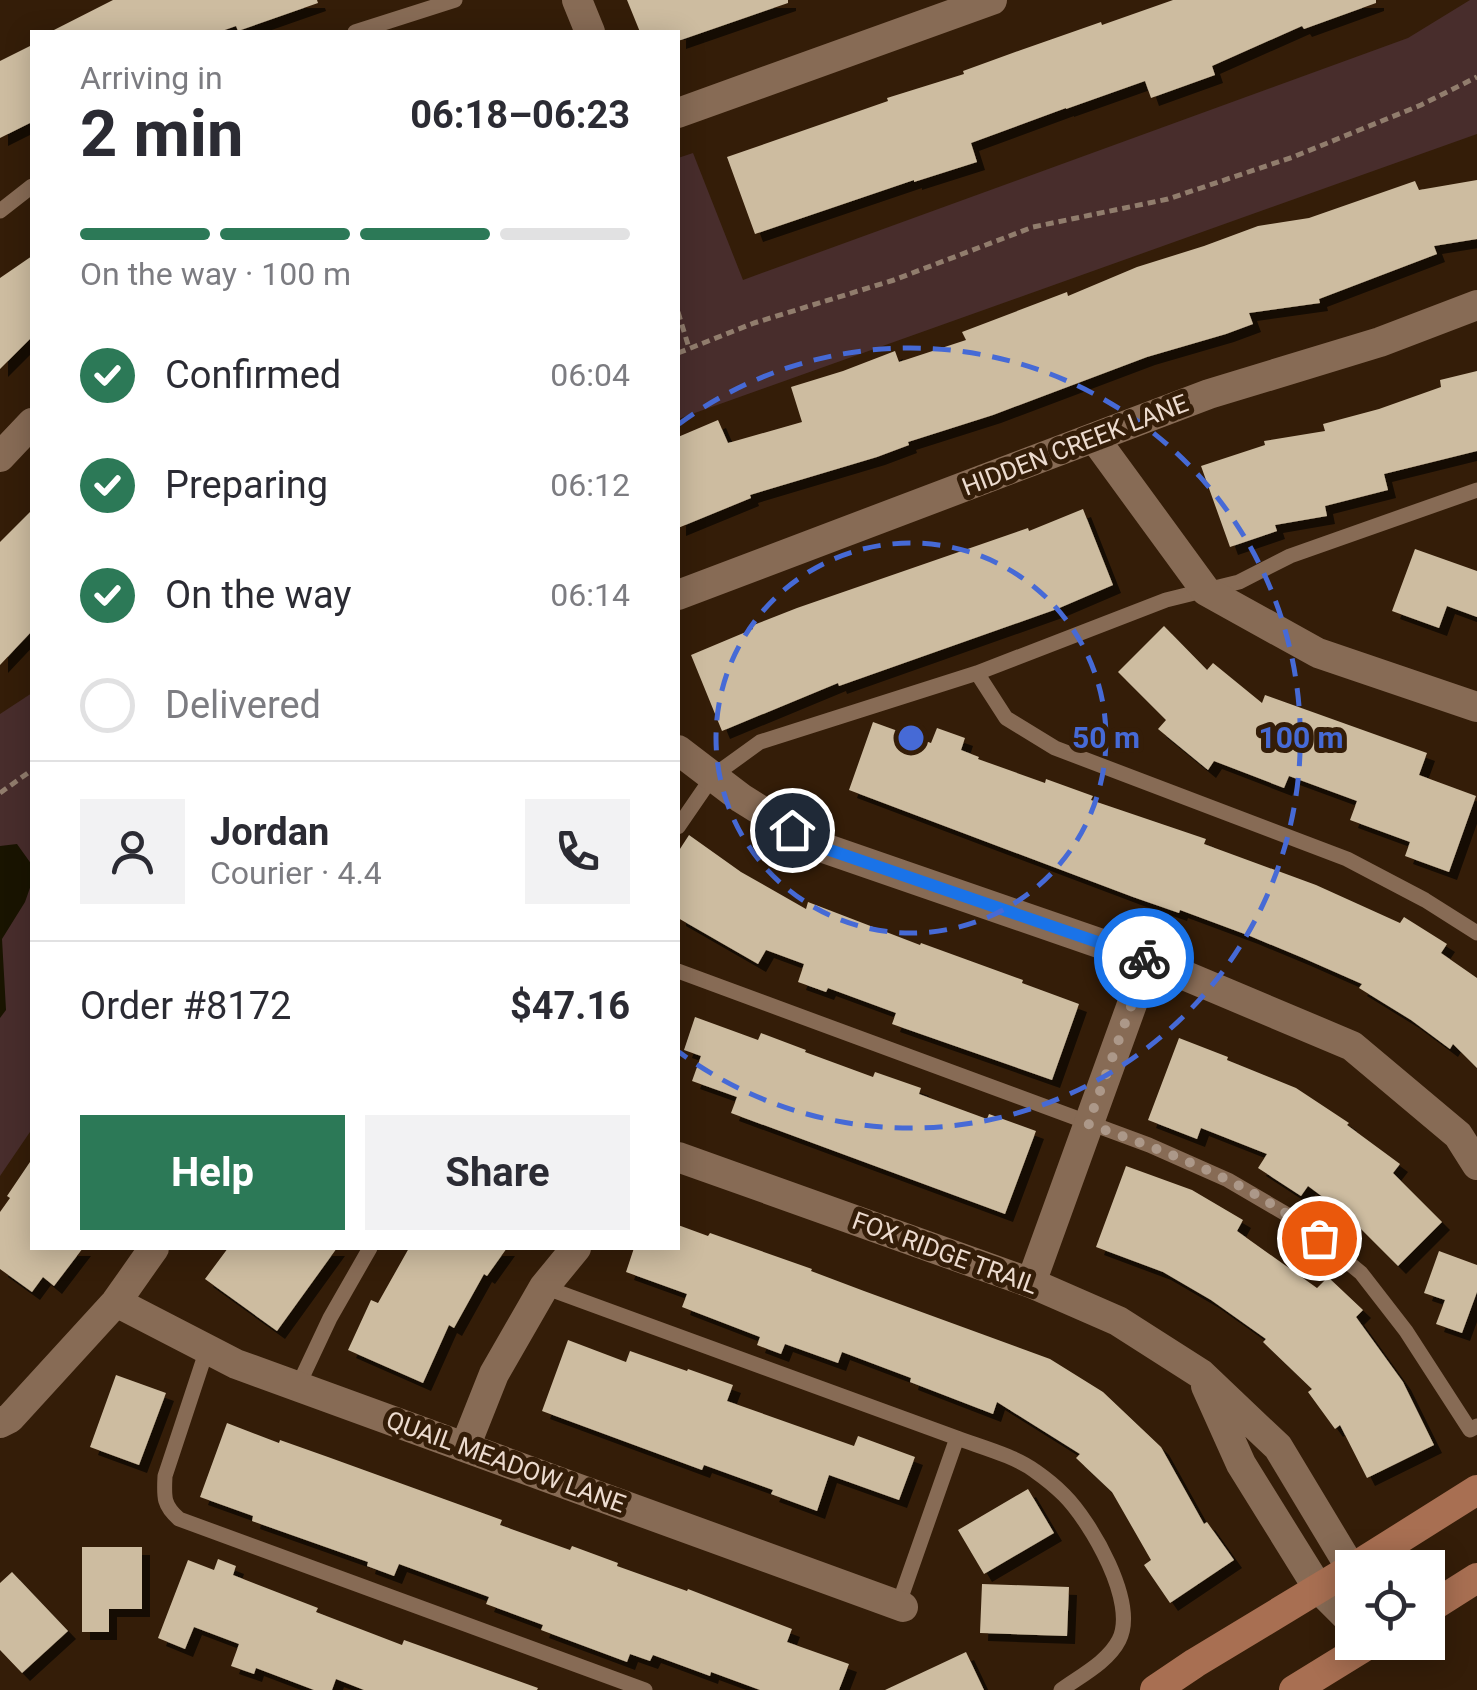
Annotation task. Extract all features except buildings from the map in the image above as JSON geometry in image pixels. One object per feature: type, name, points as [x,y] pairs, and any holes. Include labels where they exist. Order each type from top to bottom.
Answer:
[{"type":"main road","points":[[1382,1550],[1477,1490]]},
{"type":"main road","points":[[1156,1690],[1195,1662],[1335,1578]]},
{"type":"main road","points":[[1445,1598],[1477,1578]]},
{"type":"main road","points":[[1294,1690],[1343,1660]]},
{"type":"street","points":[[577,0],[589,30]]},
{"type":"street","points":[[680,112],[992,0]]},
{"type":"street","name":"HIDDEN CREEK LANE","points":[[680,594],[1208,394],[1380,342],[1477,305]]},
{"type":"street","points":[[0,457],[30,425]]},
{"type":"street","points":[[1095,439],[1206,591],[1318,653],[1477,707]]},
{"type":"street","points":[[680,751],[742,798],[818,846],[1148,960],[1352,1046],[1458,1135],[1477,1165]]},
{"type":"street","points":[[1031,1283],[1148,960]]},
{"type":"street","name":"FOX RIDGE TRAIL","points":[[680,1158],[1031,1283],[1118,1321],[1200,1374],[1278,1447],[1342,1550]]},
{"type":"street","points":[[0,1424],[10,1418],[116,1302],[153,1250]]},
{"type":"street","points":[[465,1447],[494,1374],[544,1287],[574,1250]]},
{"type":"street","name":"QUAIL MEADOW LANE","points":[[116,1302],[236,1364],[900,1606]]},
{"type":"street","points":[[1200,1374],[1240,1464],[1318,1588],[1335,1605]]},
{"type":"lane","points":[[361,30],[455,0]]},
{"type":"lane","points":[[0,211],[30,188]]},
{"type":"lane","points":[[680,823],[713,776],[760,742],[977,673],[1166,600],[1239,582],[1290,556],[1477,490]]},
{"type":"lane","points":[[977,673],[1006,718],[1056,748],[1348,859],[1477,933]]},
{"type":"lane","points":[[680,972],[1150,1146],[1228,1180],[1298,1220],[1361,1273],[1406,1331],[1470,1430],[1477,1426]]},
{"type":"lane","points":[[298,1386],[330,1318],[369,1250]]},
{"type":"lane","points":[[544,1287],[1031,1468],[1066,1497],[1096,1538],[1116,1582],[1124,1620],[1120,1639],[1110,1654],[1061,1690]]},
{"type":"lane","points":[[207,1349],[165,1476],[168,1510],[179,1518],[645,1690]]},
{"type":"lane","points":[[900,1606],[958,1438]]},
{"type":"path","points":[[680,352],[754,323],[894,280],[1033,227],[1168,199],[1275,163],[1421,105],[1477,78]]},
{"type":"path","points":[[680,319],[689,348]]},
{"type":"path","points":[[0,794],[30,772]]},
{"type":"shaded area","points":[[1470,0],[1477,0],[1477,134],[680,418],[680,157],[693,153],[743,280],[1408,38]]},
{"type":"shaded area","points":[[30,694],[30,1132],[0,1176],[0,714]]},
{"type":"shaded area","points":[[17,844],[30,862],[30,888],[2,939],[6,1010],[0,1018],[0,846]]},
{"type":"way so far","points":[[1144,958],[1148,960],[1088,1124],[1228,1180],[1298,1220],[1319,1238]]},
{"type":"route","points":[[792,830],[818,846],[1144,958]]}]
